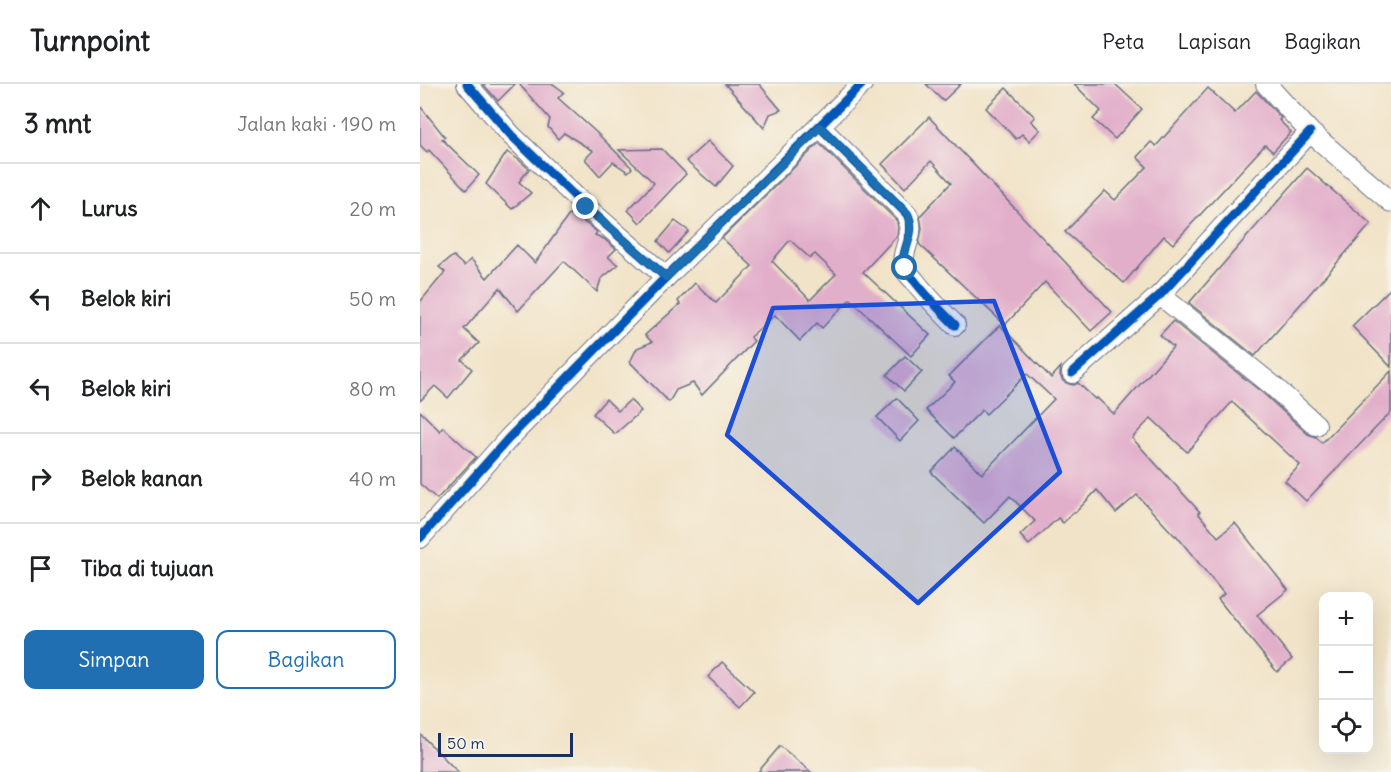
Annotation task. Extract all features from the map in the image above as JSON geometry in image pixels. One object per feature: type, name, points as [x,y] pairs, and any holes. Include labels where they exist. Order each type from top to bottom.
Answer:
[{"type":"street","points":[[467,84],[511,135],[586,207],[666,277]]},
{"type":"street","points":[[420,538],[508,439],[666,277],[862,84]]},
{"type":"street","points":[[1266,84],[1310,132],[1391,202]]},
{"type":"street","points":[[820,127],[908,214],[911,234],[904,255],[905,268],[921,290],[955,326]]},
{"type":"street","points":[[1072,373],[1160,295],[1310,132]]},
{"type":"street","points":[[1160,295],[1272,385],[1316,425]]},
{"type":"highlighted area","points":[[994,301],[1060,472],[918,603],[727,435],[773,308]]},
{"type":"building","points":[[483,84],[515,84],[498,101]]},
{"type":"building","points":[[519,84],[553,84],[564,92],[558,98],[632,168],[628,172],[613,162],[600,176],[585,159],[593,151],[564,133],[558,139],[548,127],[550,119]]},
{"type":"building","points":[[725,84],[759,84],[781,110],[770,114],[764,128]]},
{"type":"building","points":[[926,84],[961,84],[943,101]]},
{"type":"building","points":[[1074,84],[1115,84],[1142,109],[1115,139],[1093,119],[1101,111]]},
{"type":"building","points":[[1006,88],[1035,117],[1031,121],[1040,130],[1029,141],[1022,134],[1016,139],[986,108]]},
{"type":"building","points":[[1208,88],[1235,113],[1256,91],[1291,132],[1273,152],[1265,145],[1173,244],[1164,236],[1124,283],[1065,232],[1105,191],[1115,200],[1147,167],[1137,157],[1151,142],[1156,146]]},
{"type":"building","points":[[420,106],[445,137],[442,139],[479,175],[466,190],[429,150],[427,152],[420,145]]},
{"type":"building","points":[[929,117],[1112,312],[1091,331],[1045,282],[1005,325],[919,244],[922,228],[920,216],[951,183],[931,161],[905,188],[882,164]]},
{"type":"building","points":[[708,141],[733,166],[716,187],[686,161]]},
{"type":"building","points":[[819,143],[897,221],[897,236],[863,272],[930,335],[911,356],[850,299],[822,328],[817,323],[800,341],[775,315],[750,337],[754,341],[702,395],[693,383],[676,390],[669,402],[630,362],[637,348],[652,342],[645,335],[680,304],[678,301],[695,283],[716,303],[752,266],[722,238]],"holes":[[[790,240],[810,258],[815,254],[836,274],[810,300],[772,261]]]},
{"type":"building","points":[[662,149],[686,174],[640,223],[628,210],[654,183],[619,150]]},
{"type":"building","points":[[507,152],[529,169],[519,182],[531,193],[512,209],[486,184]]},
{"type":"building","points":[[1307,168],[1371,224],[1255,356],[1189,303]]},
{"type":"building","points":[[571,212],[597,232],[595,235],[616,249],[608,257],[618,265],[601,279],[597,292],[564,261],[518,311],[500,288],[464,329],[479,343],[462,360],[472,369],[448,398],[435,386],[420,401],[420,302],[445,272],[439,267],[453,256],[464,266],[471,259],[487,278],[517,245],[535,263]]},
{"type":"building","points":[[675,221],[689,231],[669,253],[658,241]]},
{"type":"building","points":[[1391,288],[1391,367],[1352,326]]},
{"type":"building","points":[[1173,321],[1264,394],[1308,434],[1316,437],[1322,443],[1391,371],[1391,412],[1306,501],[1285,481],[1300,465],[1232,402],[1187,452],[1151,418],[1132,438],[1200,512],[1198,513],[1218,537],[1235,523],[1288,590],[1257,615],[1292,659],[1277,672],[1218,599],[1224,594],[1176,535],[1137,495],[1116,513],[1097,490],[1063,523],[1058,518],[1029,545],[1020,535],[1035,521],[1010,496],[984,523],[931,472],[955,447],[982,474],[1054,399],[1027,374],[986,414],[982,410],[954,438],[926,410],[955,382],[949,376],[1000,325],[1051,378],[1061,367],[1060,375],[1063,381],[1074,385],[1078,383],[1114,414],[1173,347],[1160,335]]},
{"type":"building","points":[[905,356],[922,372],[904,391],[887,375]]},
{"type":"building","points":[[897,398],[919,421],[900,441],[877,417]]},
{"type":"building","points":[[606,399],[618,411],[630,400],[641,411],[615,434],[593,414]]},
{"type":"building","points":[[420,411],[440,431],[443,427],[476,457],[437,499],[420,484]]},
{"type":"building","points":[[722,662],[754,692],[740,707],[708,677]]},
{"type":"building","points":[[420,734],[458,772],[420,772]]},
{"type":"building","points":[[780,746],[811,772],[758,772]]},
{"type":"cycle path","points":[[467,84],[511,135],[586,207],[666,277]]},
{"type":"cycle path","points":[[420,538],[508,439],[666,277],[862,84]]},
{"type":"cycle path","points":[[820,127],[907,214],[910,229],[904,256],[905,269],[955,325]]},
{"type":"cycle path","points":[[1072,373],[1160,295],[1310,132]]},
{"type":"route","points":[[586,207],[666,277],[820,127],[908,214],[911,234],[904,255],[905,268]]}]
